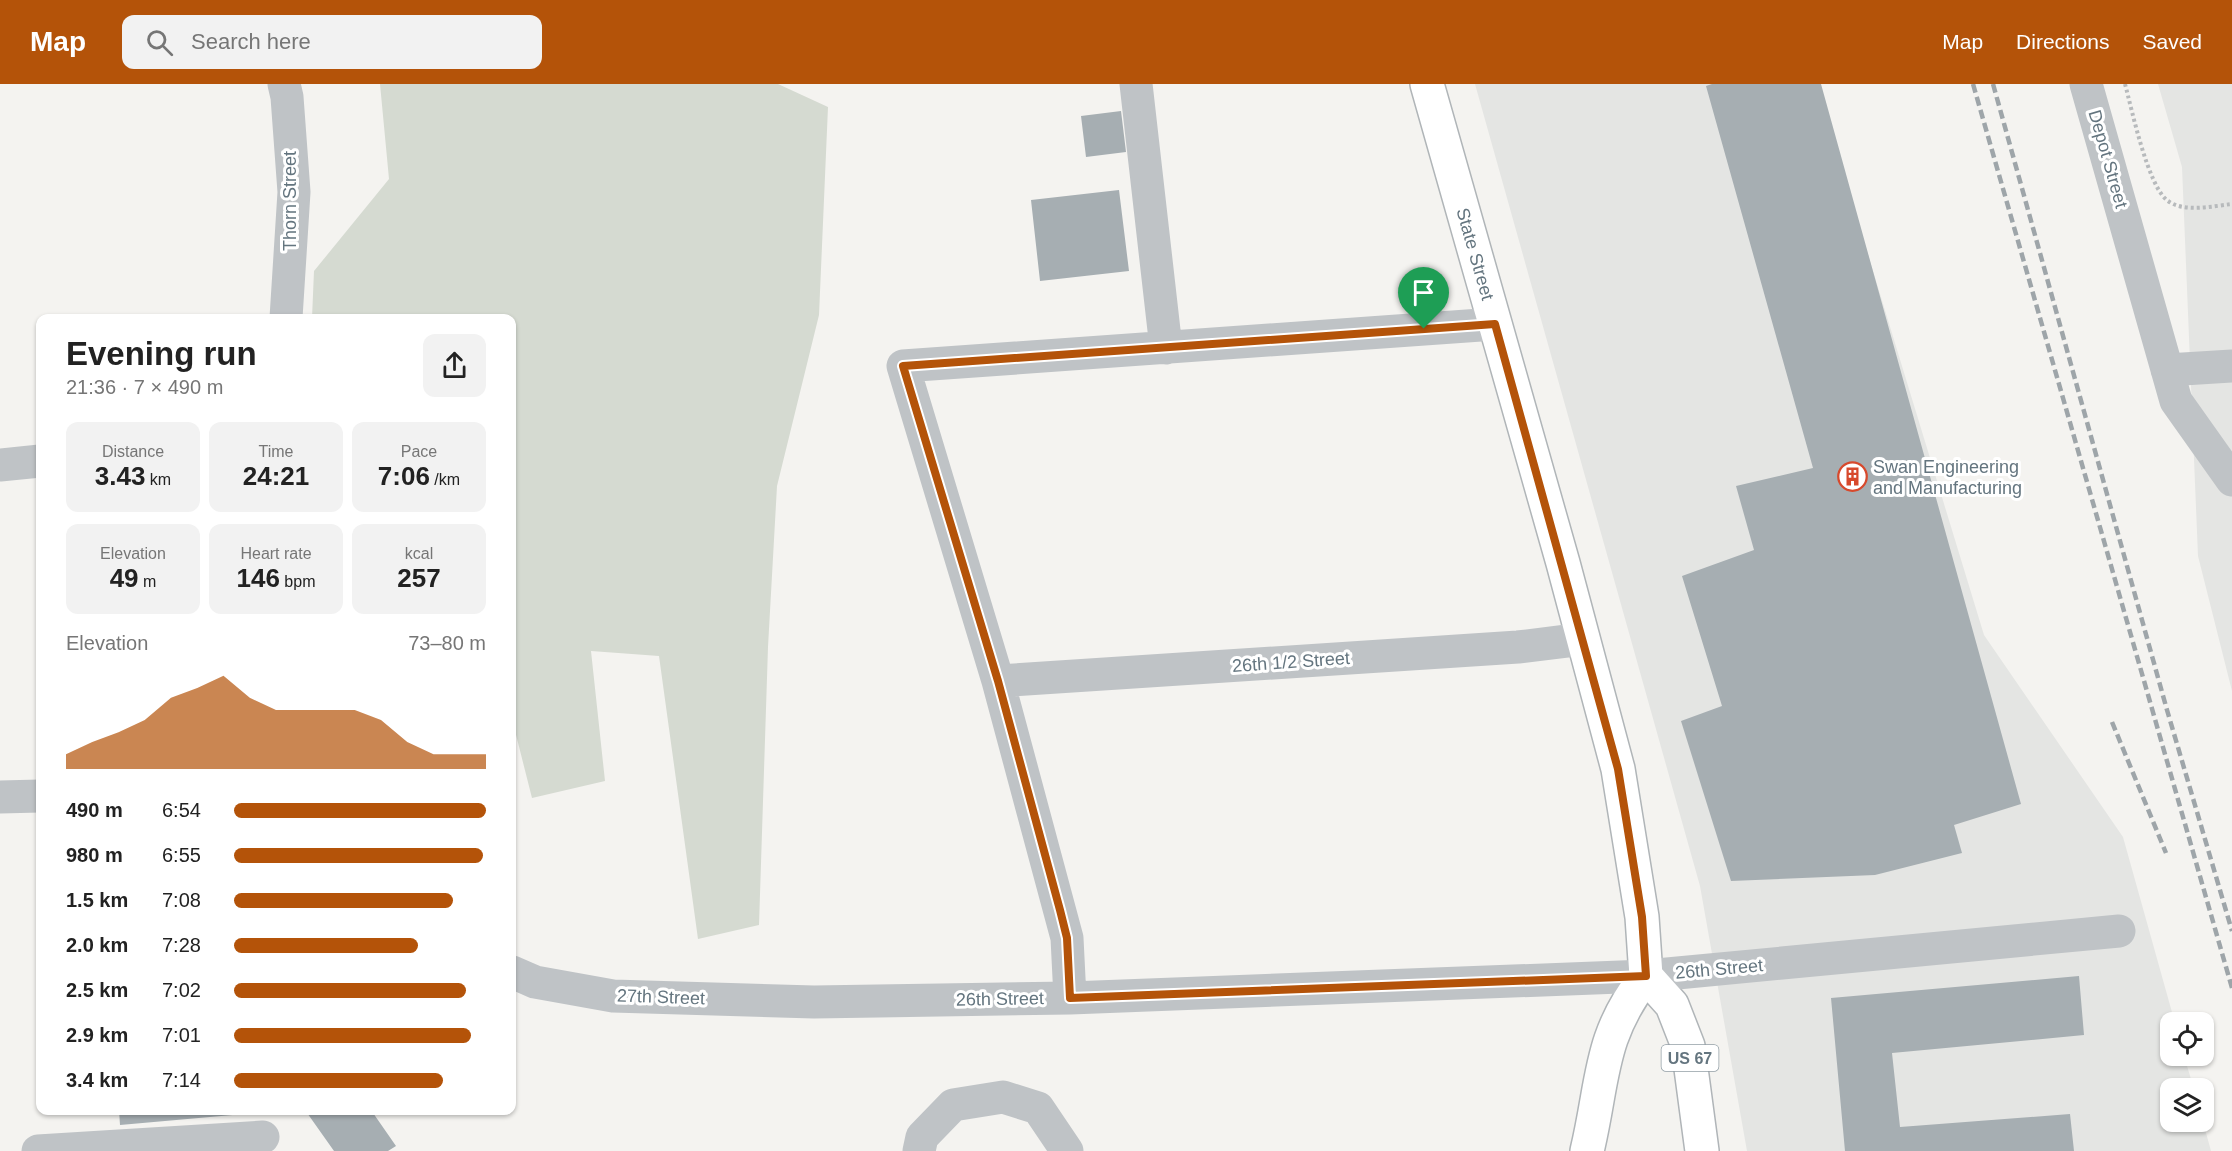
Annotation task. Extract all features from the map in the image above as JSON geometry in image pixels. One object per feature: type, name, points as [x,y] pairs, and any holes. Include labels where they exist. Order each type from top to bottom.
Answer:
[{"type":"main road","name":"State Street","points":[[1427,84],[1618,769],[1642,917],[1646,976]]},
{"type":"main road","points":[[1587,1151],[1600,1070],[1611,1034],[1628,1000],[1646,976]]},
{"type":"main road","name":"US 67","points":[[1646,976],[1672,1005],[1688,1047],[1702,1151]]},
{"type":"street","name":"Thorn Street","points":[[284,84],[294,192],[286,314]]},
{"type":"street","points":[[1136,84],[1166,348]]},
{"type":"street","name":"Depot Street","points":[[2086,84],[2131,234],[2176,401],[2232,480]]},
{"type":"street","points":[[1070,998],[1067,938],[998,681],[903,366],[1495,324]]},
{"type":"street","points":[[2167,370],[2232,366]]},
{"type":"street","points":[[0,465],[36,461]]},
{"type":"street","name":"26th 1/2 Street","points":[[998,681],[1518,648],[1583,639]]},
{"type":"street","points":[[0,797],[36,796]]},
{"type":"street","name":"26th Street","points":[[814,1002],[1070,998],[1646,976],[2119,931]]},
{"type":"street","name":"27th Street","points":[[516,974],[535,982],[613,996],[814,1002]]},
{"type":"street","points":[[919,1151],[922,1137],[953,1105],[1003,1097],[1038,1108],[1067,1151]]},
{"type":"street","points":[[38,1151],[263,1137]]},
{"type":"path","points":[[2125,84],[2154,186],[2168,202],[2189,208],[2232,204]]},
{"type":"shaded area","points":[[380,84],[778,84],[828,107],[819,315],[777,486],[768,647],[759,925],[698,939],[659,656],[591,651],[605,781],[532,798],[516,735],[516,314],[312,314],[314,271],[389,179]]},
{"type":"shaded area","points":[[1475,84],[1816,84],[1984,635],[2123,837],[2172,1012],[2160,1012],[2160,1066],[2187,1066],[2191,1078],[2160,1078],[2160,1132],[2206,1132],[2211,1151],[1747,1151],[1700,886]]},
{"type":"shaded area","points":[[2158,84],[2232,84],[2232,691],[2198,556],[2182,167]]},
{"type":"building","name":"Swan Engineering and Manufacturing","points":[[1712,84],[1821,84],[2021,804],[1954,825],[1962,853],[1875,875],[1731,881],[1681,721],[1722,706],[1682,576],[1754,550],[1736,486],[1813,468],[1706,86]]},
{"type":"building","points":[[1121,111],[1126,152],[1086,157],[1081,116]]},
{"type":"building","points":[[1119,190],[1129,271],[1040,281],[1031,200]]},
{"type":"building","points":[[2079,976],[2084,1035],[1892,1053],[1900,1127],[2070,1114],[2074,1151],[1845,1151],[1831,998]]},
{"type":"building","points":[[119,1115],[232,1115],[120,1125]]},
{"type":"building","points":[[309,1115],[374,1115],[396,1146],[388,1151],[334,1151]]},
{"type":"railway","points":[[1973,84],[2232,988]]},
{"type":"railway","points":[[1993,84],[2167,710],[2232,931]]},
{"type":"railway","points":[[2112,722],[2166,853]]},
{"type":"place","name":"Swan Engineering and Manufacturing","points":[[1852,477]]},
{"type":"route","points":[[1495,324],[1618,769],[1642,917],[1646,976],[1070,998],[1067,938],[1060,910],[998,681],[903,366],[1424,329],[1495,324]]}]
